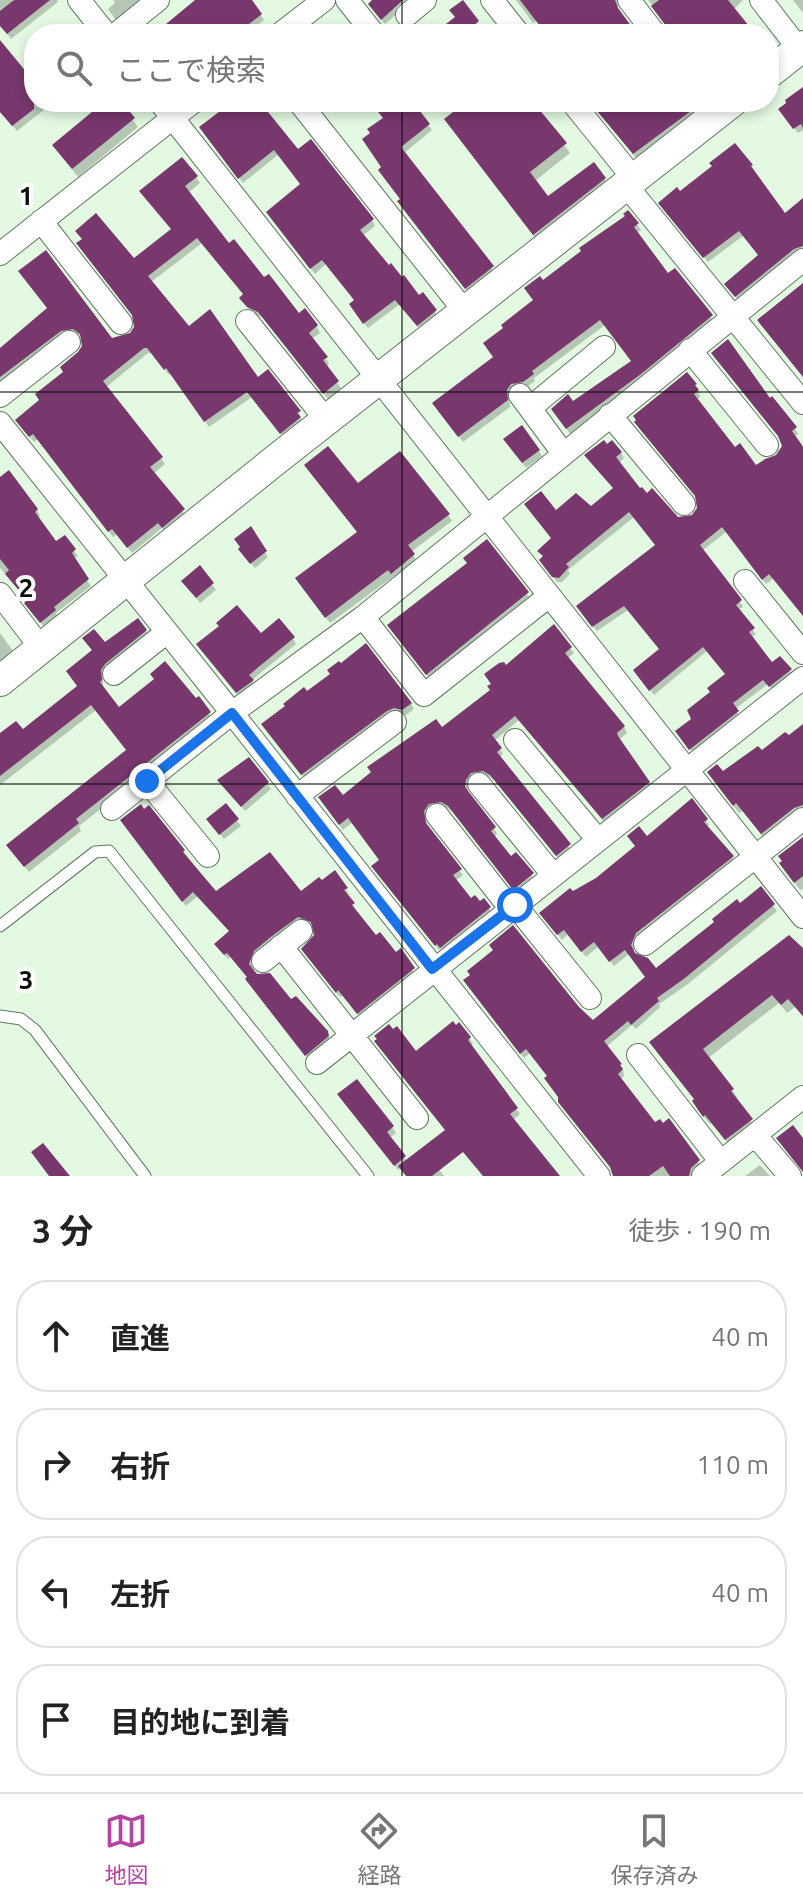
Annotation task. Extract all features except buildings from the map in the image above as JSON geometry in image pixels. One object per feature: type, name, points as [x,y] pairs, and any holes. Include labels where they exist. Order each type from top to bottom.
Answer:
[{"type":"street","points":[[79,0],[98,24]]},
{"type":"street","points":[[128,24],[158,0]]},
{"type":"street","points":[[293,24],[324,0]]},
{"type":"street","points":[[347,0],[366,24]]},
{"type":"street","points":[[407,15],[425,0]]},
{"type":"street","points":[[492,0],[511,24]]},
{"type":"street","points":[[629,0],[647,24]]},
{"type":"street","points":[[761,0],[801,47],[779,65]]},
{"type":"street","points":[[0,254],[164,112]]},
{"type":"street","points":[[168,112],[803,917]]},
{"type":"street","points":[[307,112],[466,313]]},
{"type":"street","points":[[579,112],[630,182],[803,403]]},
{"type":"street","points":[[0,681],[630,182],[711,112]]},
{"type":"street","points":[[41,221],[121,323]]},
{"type":"street","points":[[112,809],[232,713],[363,617],[803,260]]},
{"type":"street","points":[[247,321],[327,421]]},
{"type":"street","points":[[0,396],[69,342]]},
{"type":"street","points":[[563,453],[525,402],[604,347]]},
{"type":"street","points":[[690,350],[767,445]]},
{"type":"street","points":[[610,415],[684,504]]},
{"type":"street","points":[[0,423],[599,1176]]},
{"type":"street","points":[[745,581],[803,653]]},
{"type":"street","points":[[0,594],[41,648]]},
{"type":"street","points":[[363,617],[424,695],[549,596]]},
{"type":"street","points":[[114,674],[167,632]]},
{"type":"street","points":[[317,1063],[803,678]]},
{"type":"street","points":[[297,796],[395,722]]},
{"type":"street","points":[[515,740],[598,840]]},
{"type":"street","points":[[147,781],[208,856]]},
{"type":"street","points":[[479,784],[553,875]]},
{"type":"street","points":[[437,815],[590,998]]},
{"type":"street","points":[[645,944],[803,819]]},
{"type":"street","points":[[263,961],[301,931]]},
{"type":"street","points":[[281,946],[417,1118]]},
{"type":"street","points":[[638,1055],[717,1170],[755,1135],[802,1099]]},
{"type":"street","points":[[755,1135],[790,1176]]},
{"type":"lane","points":[[0,926],[95,852],[109,851],[368,1176]]},
{"type":"lane","points":[[0,1016],[21,1019],[35,1030],[145,1176]]},
{"type":"route","points":[[147,781],[232,713],[432,969],[515,905]]}]
